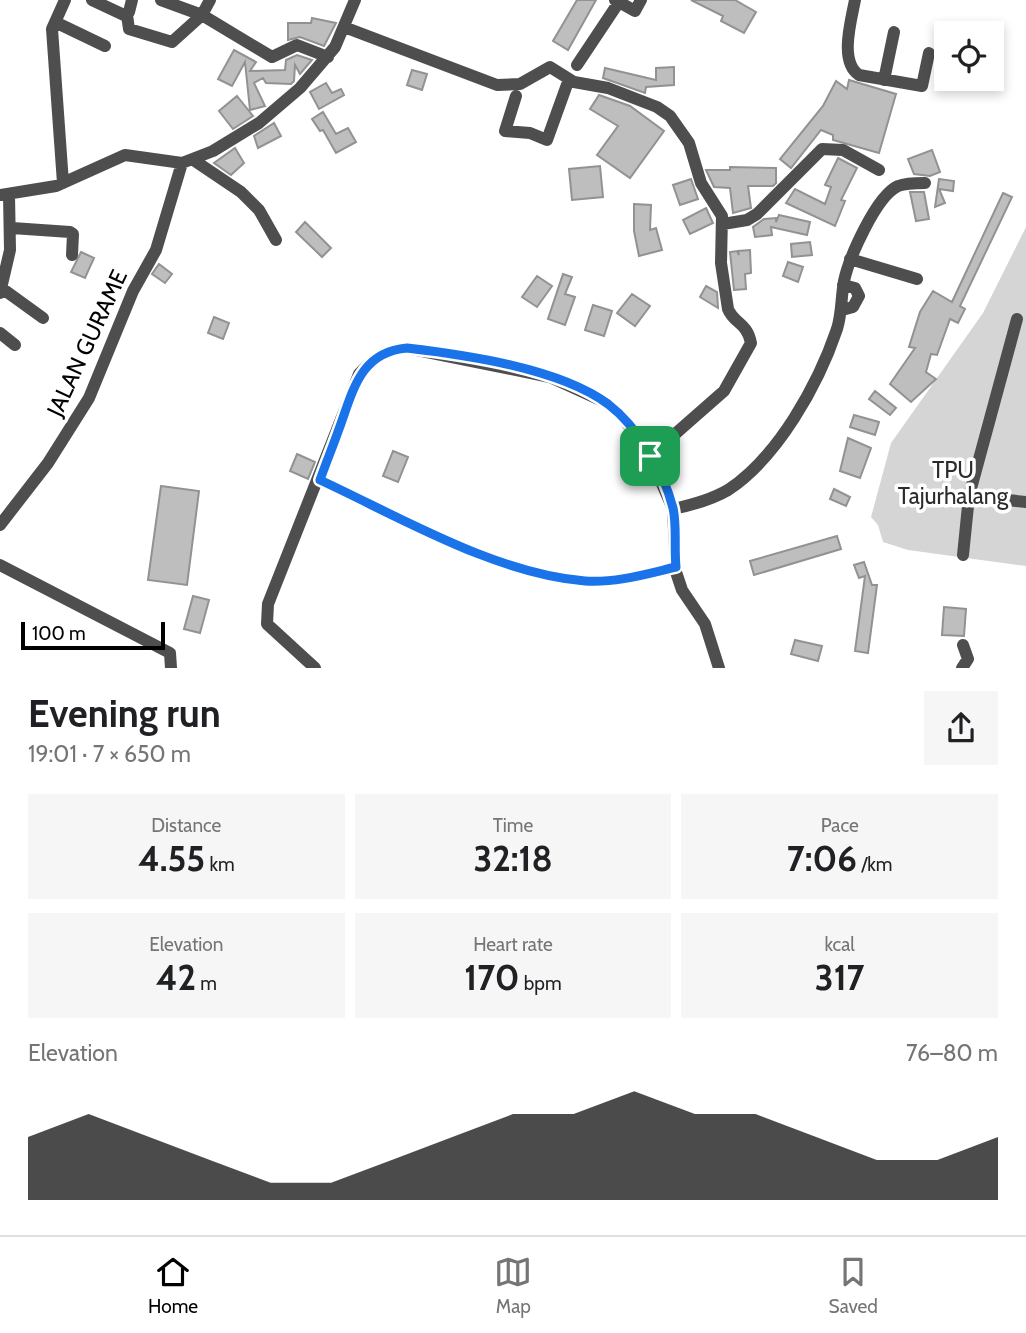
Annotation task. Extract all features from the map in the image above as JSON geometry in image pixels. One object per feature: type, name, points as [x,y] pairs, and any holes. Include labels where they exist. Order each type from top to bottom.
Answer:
[{"type":"street","points":[[63,183],[52,30],[65,0]]},
{"type":"street","points":[[92,0],[127,15]]},
{"type":"street","points":[[132,0],[127,15],[129,29],[172,42],[202,15],[210,0]]},
{"type":"street","points":[[161,0],[202,15],[272,57],[297,45],[328,57]]},
{"type":"street","points":[[189,162],[282,105],[328,57],[355,0]]},
{"type":"street","points":[[577,65],[617,1],[635,11],[641,0]]},
{"type":"street","points":[[855,0],[848,62],[859,75],[922,86],[929,53]]},
{"type":"street","points":[[55,22],[105,46]]},
{"type":"street","points":[[344,27],[492,84],[520,83],[546,67],[552,67],[580,85],[608,88],[657,107],[670,116],[689,143],[701,183],[719,210],[723,224],[721,263],[729,314],[746,326],[751,343],[724,391],[650,456]]},
{"type":"street","points":[[884,80],[894,32]]},
{"type":"street","points":[[516,96],[505,131],[530,133],[547,140],[569,79]]},
{"type":"street","points":[[723,224],[747,220],[757,214],[822,149],[843,150],[878,170]]},
{"type":"street","points":[[43,318],[1,291],[12,228],[5,195],[63,183],[125,155],[189,162],[241,192],[259,210],[276,240]]},
{"type":"street","name":"JALAN GURAME","points":[[0,525],[48,463],[89,398],[133,291],[156,250],[189,162]]},
{"type":"street","points":[[673,509],[702,502],[728,490],[768,454],[801,405],[837,329],[850,259],[886,196],[900,186],[925,183]]},
{"type":"street","points":[[12,228],[70,232],[73,234],[72,255]]},
{"type":"street","points":[[850,259],[917,279]]},
{"type":"street","points":[[963,555],[969,496],[1017,319]]},
{"type":"street","points":[[0,333],[15,345]]},
{"type":"street","points":[[313,667],[267,624],[266,614],[359,374],[373,360],[396,349],[407,348],[508,366],[567,383],[605,402],[622,416],[650,456],[673,509],[676,567],[682,590],[705,624],[719,668]]},
{"type":"street","points":[[320,480],[475,551],[509,564],[568,579],[611,581],[676,567]]},
{"type":"street","points":[[969,496],[1026,502]]},
{"type":"street","points":[[0,565],[170,653],[171,668]]},
{"type":"street","points":[[962,668],[968,659],[963,645]]},
{"type":"green space","name":"TPU Tajurhalang","points":[[1026,227],[1026,566],[908,550],[883,542],[878,525],[871,517],[891,443],[983,313]]},
{"type":"building","points":[[577,0],[596,0],[568,50],[553,41]]},
{"type":"building","points":[[691,0],[735,0],[756,12],[744,33],[721,21],[723,16]]},
{"type":"building","points":[[312,18],[336,23],[324,46],[300,37],[288,40],[288,23],[311,23]]},
{"type":"building","points":[[234,50],[256,62],[250,71],[285,70],[286,60],[297,55],[312,60],[300,74],[295,65],[294,81],[291,84],[266,83],[263,78],[254,83],[265,106],[250,110],[245,62],[232,86],[218,79]]},
{"type":"building","points":[[674,67],[674,85],[646,87],[645,93],[603,78],[605,68],[656,80],[656,68]]},
{"type":"building","points":[[412,70],[427,74],[422,90],[407,85]]},
{"type":"building","points":[[849,80],[896,94],[879,153],[833,140],[833,135],[821,130],[791,168],[780,159],[823,106],[836,81],[847,89]]},
{"type":"building","points":[[326,83],[332,93],[341,89],[344,95],[319,109],[310,92]]},
{"type":"building","points":[[599,95],[630,106],[664,131],[630,178],[597,155],[618,126],[590,109]]},
{"type":"building","points":[[237,96],[253,116],[233,129],[219,111]]},
{"type":"building","points":[[323,112],[336,134],[348,128],[356,142],[336,153],[323,130],[320,131],[312,119]]},
{"type":"building","points":[[274,123],[281,136],[258,148],[254,136]]},
{"type":"building","points":[[235,148],[244,163],[231,175],[214,163]]},
{"type":"building","points":[[932,150],[940,172],[930,176],[914,174],[908,159]]},
{"type":"building","points":[[838,158],[857,168],[841,200],[845,201],[835,226],[786,203],[795,189],[825,204],[831,187],[825,185]]},
{"type":"building","points":[[600,166],[603,197],[572,200],[569,169]]},
{"type":"building","points":[[730,167],[776,168],[776,183],[773,186],[748,186],[751,208],[733,213],[730,188],[714,187],[706,170],[730,170]]},
{"type":"building","points":[[691,179],[698,199],[680,205],[673,185]]},
{"type":"building","points":[[939,179],[954,181],[953,191],[939,189],[945,203],[935,207]]},
{"type":"building","points":[[910,192],[924,192],[929,219],[916,221]]},
{"type":"building","points":[[1003,193],[1012,197],[960,306],[965,309],[958,323],[950,319],[937,355],[931,354],[926,372],[936,379],[911,402],[890,384],[915,348],[909,347],[920,312],[933,291],[952,302]]},
{"type":"building","points":[[634,204],[651,205],[650,230],[656,228],[662,250],[639,256],[634,231]]},
{"type":"building","points":[[706,208],[713,223],[690,234],[683,220]]},
{"type":"building","points":[[779,215],[810,222],[807,235],[771,227],[772,235],[755,237],[753,227],[764,219],[776,218],[776,222]]},
{"type":"building","points":[[305,222],[331,248],[322,257],[296,232]]},
{"type":"building","points":[[810,242],[812,255],[792,257],[791,244]]},
{"type":"building","points":[[750,250],[751,273],[745,274],[746,289],[734,290],[730,252],[737,251],[739,255],[738,251]]},
{"type":"building","points":[[81,252],[94,258],[85,278],[71,272]]},
{"type":"building","points":[[788,262],[803,267],[798,282],[783,276]]},
{"type":"building","points":[[159,264],[172,274],[165,283],[152,274]]},
{"type":"building","points":[[563,274],[572,277],[565,294],[575,297],[565,325],[548,319]]},
{"type":"building","points":[[537,276],[552,286],[537,307],[522,297]]},
{"type":"building","points":[[706,286],[717,292],[718,308],[700,297]]},
{"type":"building","points":[[632,294],[650,306],[635,326],[617,313]]},
{"type":"building","points":[[593,305],[612,311],[604,336],[585,330]]},
{"type":"building","points":[[214,317],[229,323],[223,339],[208,333]]},
{"type":"building","points":[[875,391],[896,408],[890,415],[869,399]]},
{"type":"building","points":[[854,415],[879,422],[875,435],[850,427]]},
{"type":"building","points":[[848,438],[871,448],[860,478],[840,471]]},
{"type":"building","points":[[393,451],[408,457],[398,482],[383,476]]},
{"type":"building","points":[[297,454],[315,462],[308,479],[290,471]]},
{"type":"building","points":[[161,486],[199,491],[187,585],[148,580]]},
{"type":"building","points":[[834,489],[850,497],[846,506],[830,499]]},
{"type":"building","points":[[837,536],[841,549],[754,575],[750,561]]},
{"type":"building","points":[[864,562],[872,585],[877,585],[868,653],[855,651],[865,576],[859,578],[854,565]]},
{"type":"building","points":[[193,596],[209,600],[200,633],[184,629]]},
{"type":"building","points":[[944,607],[966,609],[964,636],[942,635]]},
{"type":"building","points":[[795,640],[822,646],[818,661],[791,654]]},
{"type":"route","points":[[407,348],[508,366],[567,383],[605,402],[622,416],[650,456],[673,509],[676,567],[611,581],[568,579],[509,564],[320,480],[359,374],[373,360],[384,354],[407,348]]}]
